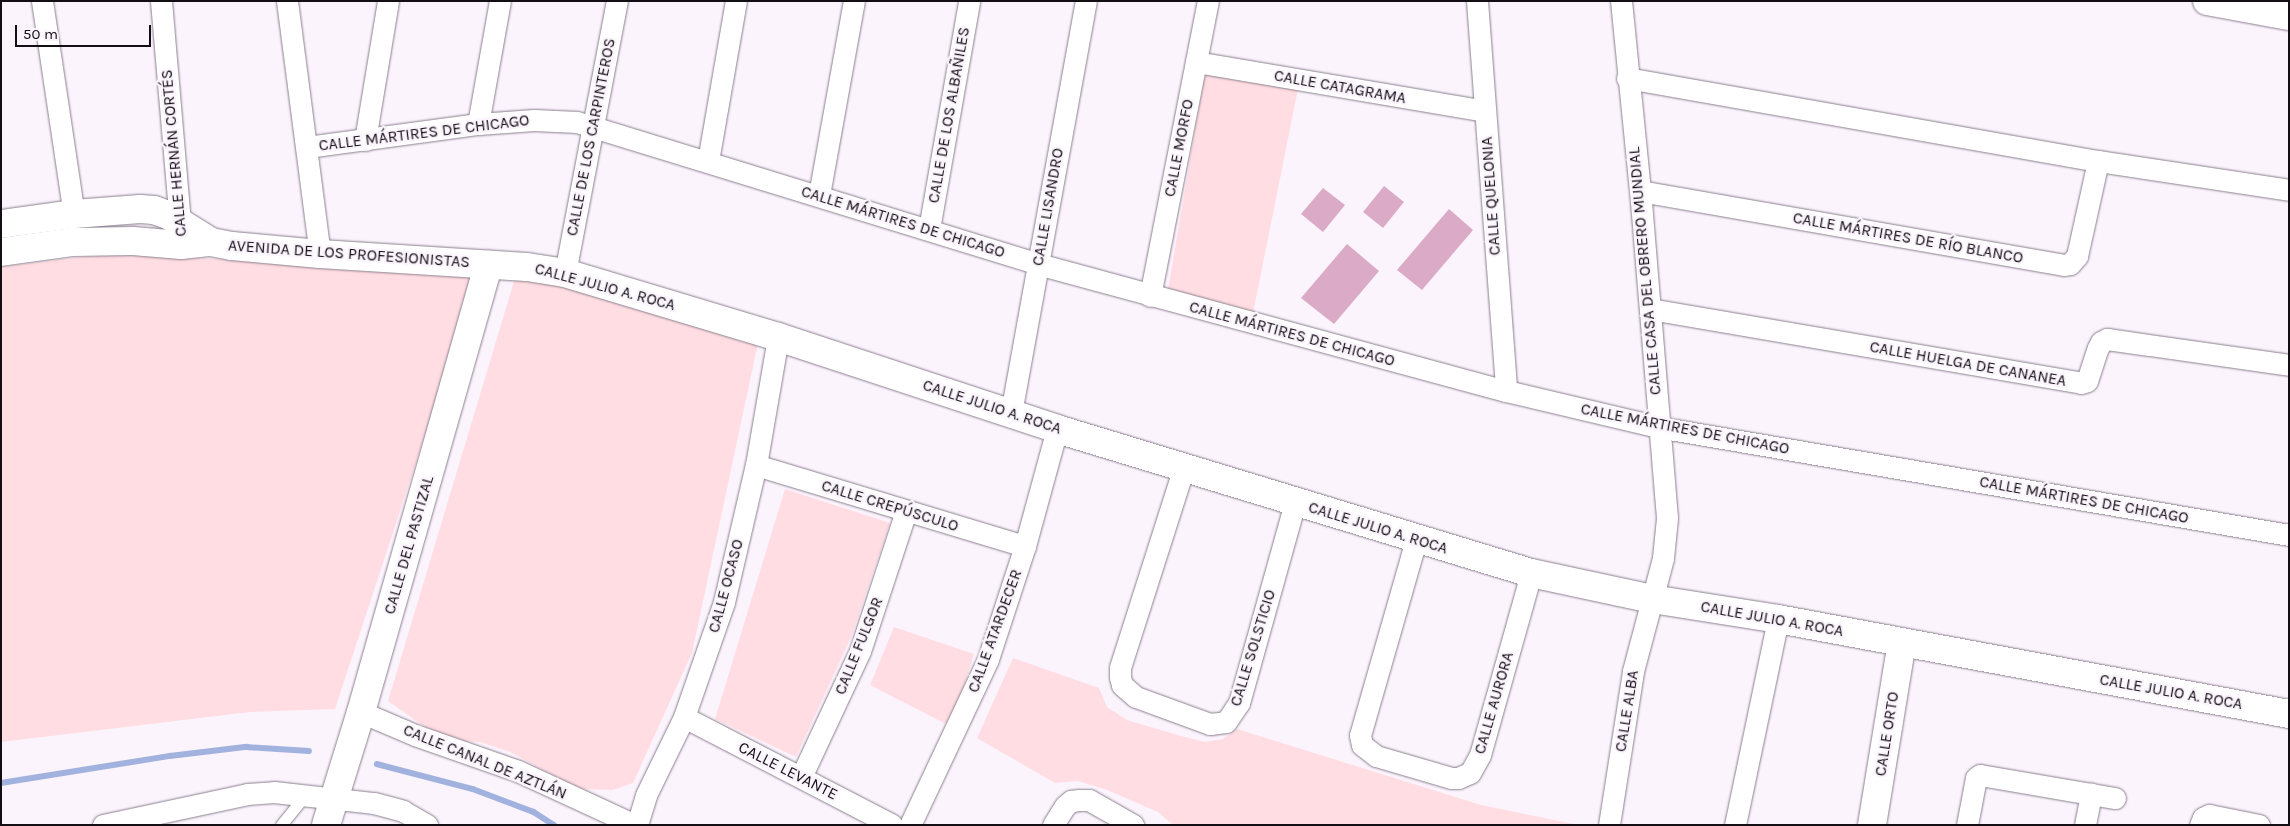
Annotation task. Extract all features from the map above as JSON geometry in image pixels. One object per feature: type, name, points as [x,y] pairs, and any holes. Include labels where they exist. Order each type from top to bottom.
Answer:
[{"type":"street","points":[[42,1],[74,214]]},
{"type":"street","name":"CALLE HERNÁN CORTÉS","points":[[161,1],[182,234]]},
{"type":"street","points":[[288,1],[320,254]]},
{"type":"street","points":[[364,140],[388,1]]},
{"type":"street","points":[[478,124],[500,1]]},
{"type":"street","name":"CALLE DE LOS CARPINTEROS","points":[[565,273],[617,1]]},
{"type":"street","points":[[708,161],[736,1]]},
{"type":"street","points":[[819,195],[854,1]]},
{"type":"street","name":"CALLE DE LOS ALBAÑILES","points":[[929,229],[969,1]]},
{"type":"street","name":"CALLE LISANDRO","points":[[1011,413],[1086,1]]},
{"type":"street","name":"CALLE MORFO","points":[[1150,296],[1208,1]]},
{"type":"street","name":"CALLE QUELONIA","points":[[1477,1],[1506,391]]},
{"type":"street","name":"CALLE CASA DEL OBRERO MUNDIAL","points":[[1621,1],[1627,78],[1640,191],[1667,518],[1663,558],[1652,599]]},
{"type":"street","points":[[2207,1],[2289,16]]},
{"type":"street","name":"CALLE CATAGRAMA","points":[[1196,62],[1485,111]]},
{"type":"street","points":[[1627,78],[2098,161],[2289,190]]},
{"type":"street","name":"CALLE MÁRTIRES DE CHICAGO","points":[[307,147],[478,124],[557,120],[594,127],[1038,264],[1150,296],[1506,391],[1658,426],[2289,535]]},
{"type":"street","name":"CALLE MÁRTIRES DE RÍO BLANCO","points":[[1640,191],[2064,265],[2070,264],[2077,256],[2098,161]]},
{"type":"street","name":"AVENIDA DE LOS PROFESIONISTAS","points":[[1,224],[74,214],[140,209],[154,210],[182,234]]},
{"type":"street","name":"AVENIDA DE LOS PROFESIONISTAS","points":[[1,252],[73,242],[133,241],[182,234],[241,248],[488,265]]},
{"type":"street","name":"CALLE JULIO A. ROCA","points":[[488,265],[527,267],[565,273],[778,336],[1057,429],[1416,540],[1530,573],[1652,599],[1778,619],[2289,714]]},
{"type":"street","name":"CALLE DEL PASTIZAL","points":[[326,825],[361,712],[488,265]]},
{"type":"street","name":"CALLE HUELGA DE CANANEA","points":[[1650,309],[2081,384],[2087,381],[2098,348],[2101,342],[2107,339],[2289,365]]},
{"type":"street","name":"CALLE OCASO","points":[[636,825],[646,795],[684,717],[724,602],[756,465],[778,336]]},
{"type":"street","name":"CALLE ATARDECER","points":[[910,825],[988,659],[1025,546],[1057,429]]},
{"type":"street","name":"CALLE CREPÚSCULO","points":[[756,465],[1025,546]]},
{"type":"street","name":"CALLE SOLSTICIO","points":[[1184,467],[1120,668],[1120,677],[1122,685],[1136,697],[1210,724],[1226,722],[1239,703],[1295,502]]},
{"type":"street","name":"CALLE FULGOR","points":[[801,777],[863,643],[906,511]]},
{"type":"street","name":"CALLE AURORA","points":[[1416,540],[1360,735],[1362,745],[1376,756],[1451,778],[1458,778],[1470,773],[1480,755],[1530,573]]},
{"type":"street","name":"CALLE ALBA","points":[[1609,825],[1634,671],[1652,599]]},
{"type":"street","points":[[1735,825],[1778,619]]},
{"type":"street","name":"CALLE ORTO","points":[[1872,825],[1902,642]]},
{"type":"street","name":"CALLE CANAL DE AZTLÁN","points":[[361,712],[415,735],[518,771],[636,825]]},
{"type":"street","name":"CALLE LEVANTE","points":[[684,717],[892,825]]},
{"type":"street","points":[[1967,825],[1975,780],[1980,775],[2115,798]]},
{"type":"street","points":[[103,825],[247,794],[274,792],[389,806],[427,825]]},
{"type":"street","points":[[2085,825],[2091,794]]},
{"type":"street","points":[[1053,825],[1065,806],[1071,801],[1089,800],[1133,825]]},
{"type":"street","points":[[2202,821],[2209,815],[2259,825]]},
{"type":"lane","points":[[281,825],[304,797]]},
{"type":"shaded area","points":[[1205,71],[1298,89],[1253,313],[1168,290]]},
{"type":"shaded area","points":[[111,253],[478,274],[335,709],[250,712],[1,742],[1,267]]},
{"type":"shaded area","points":[[515,278],[568,282],[758,343],[692,653],[633,783],[613,790],[578,789],[510,752],[480,742],[454,741],[422,725],[388,701]]},
{"type":"shaded area","points":[[785,489],[890,523],[852,635],[796,757],[715,719]]},
{"type":"shaded area","points":[[894,627],[974,654],[963,689],[946,724],[870,685]]},
{"type":"shaded area","points":[[1013,658],[1099,688],[1107,707],[1127,720],[1181,736],[1205,742],[1223,739],[1237,729],[1481,805],[1578,825],[1173,825],[1158,812],[1107,790],[1078,781],[1055,783],[977,738]]},
{"type":"building","points":[[1384,186],[1404,202],[1383,228],[1363,212]]},
{"type":"building","points":[[1323,188],[1345,205],[1323,232],[1301,214]]},
{"type":"building","points":[[1449,209],[1473,230],[1422,290],[1397,270]]},
{"type":"building","points":[[1347,244],[1379,271],[1334,324],[1301,298]]},
{"type":"waterway","points":[[1,783],[170,756],[246,747],[309,751]]},
{"type":"waterway","points":[[377,764],[473,789],[534,812],[554,825]]}]
